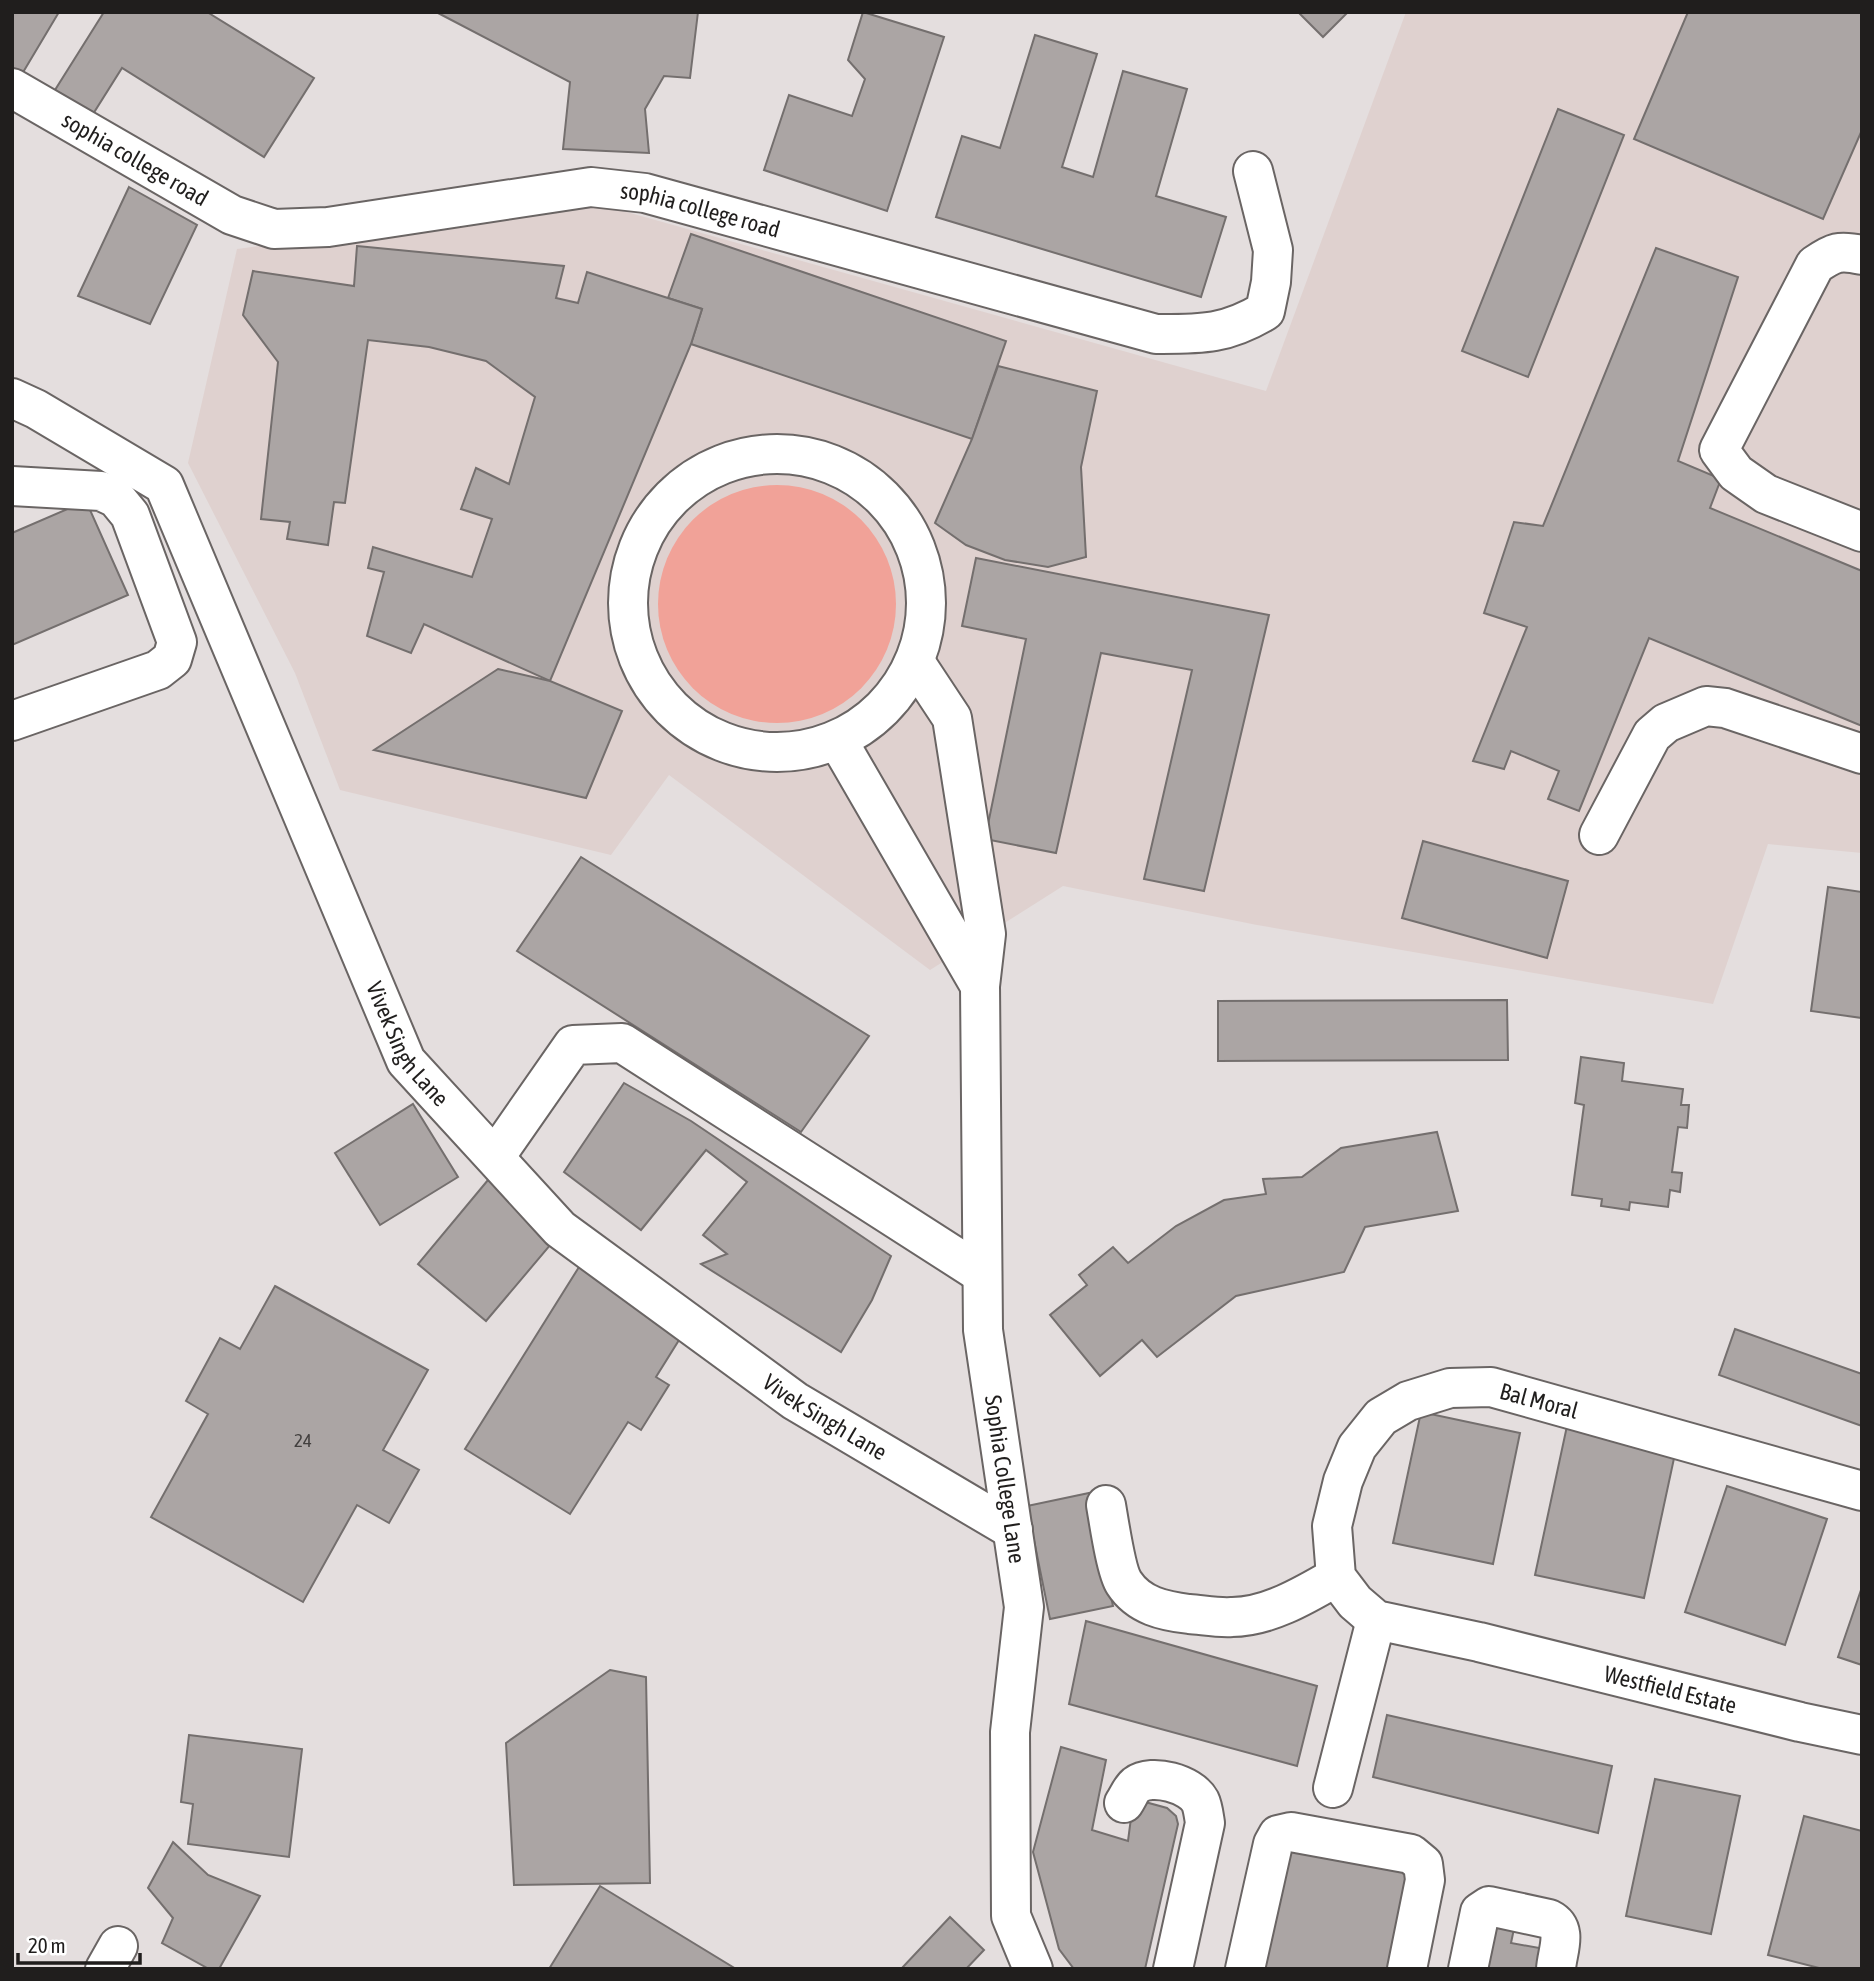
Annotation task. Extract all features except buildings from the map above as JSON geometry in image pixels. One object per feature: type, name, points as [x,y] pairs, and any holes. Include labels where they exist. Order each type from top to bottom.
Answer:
[{"type":"street","name":"sophia college road","points":[[13,90],[232,215],[274,229],[328,227],[591,187],[645,193],[1156,334],[1205,334],[1244,324],[1265,311],[1271,282],[1273,250],[1252,171]]},
{"type":"street","points":[[1862,255],[1844,251],[1815,265],[1719,450],[1736,473],[1766,494],[1862,532]]},
{"type":"street","name":"Vivek Singh Lane","points":[[12,398],[36,409],[164,485],[406,1061],[560,1228],[795,1401],[1013,1531]]},
{"type":"street","points":[[779,453],[828,462],[871,486],[904,524],[920,557],[927,593],[925,629],[915,662],[898,691],[875,716],[838,741],[800,751],[750,751],[703,734],[664,703],[638,662],[626,613],[631,564],[651,519],[686,483],[730,460],[779,453]]},
{"type":"street","points":[[12,486],[101,491],[116,498],[130,514],[177,642],[172,659],[159,670],[12,721]]},
{"type":"street","name":"Sophia College Lane","points":[[915,662],[952,718],[986,934],[980,986],[983,1330],[1024,1607],[1010,1732],[1012,1916],[1033,1969]]},
{"type":"street","points":[[1599,835],[1652,734],[1666,723],[1706,706],[1726,708],[1862,754]]},
{"type":"street","points":[[838,741],[980,986]]},
{"type":"street","points":[[495,1157],[573,1045],[622,1043],[982,1274]]},
{"type":"street","name":"Bal Moral","points":[[1336,1577],[1332,1526],[1343,1482],[1357,1447],[1381,1417],[1408,1401],[1450,1388],[1491,1387],[1862,1491]]},
{"type":"street","points":[[1106,1505],[1122,1580],[1133,1595],[1152,1606],[1169,1612],[1233,1617],[1297,1600],[1336,1577],[1355,1602],[1376,1620],[1333,1788]]},
{"type":"street","name":"Westfield Estate","points":[[1376,1620],[1479,1642],[1862,1735]]},
{"type":"street","points":[[1124,1803],[1135,1786],[1146,1781],[1184,1786],[1200,1801],[1205,1823],[1174,1969]]},
{"type":"street","points":[[1245,1969],[1273,1844],[1278,1835],[1291,1832],[1411,1854],[1423,1864],[1425,1880],[1407,1969]]},
{"type":"street","points":[[1468,1969],[1480,1912],[1489,1906],[1556,1922],[1561,1932],[1556,1969]]},
{"type":"shaded area","points":[[1406,12],[1862,12],[1862,853],[1768,844],[1713,1004],[1257,925],[1063,886],[930,970],[669,775],[611,855],[340,790],[295,673],[188,463],[237,249],[591,202],[1266,391]]},
{"type":"shaded area","points":[[777,485],[800,487],[822,494],[843,505],[861,520],[876,538],[887,559],[894,581],[894,627],[887,649],[876,670],[861,688],[843,703],[822,714],[800,721],[777,723],[754,721],[732,714],[711,703],[693,688],[678,670],[667,649],[660,627],[658,604],[660,581],[667,559],[678,538],[693,520],[711,505],[732,494],[754,487]]}]
